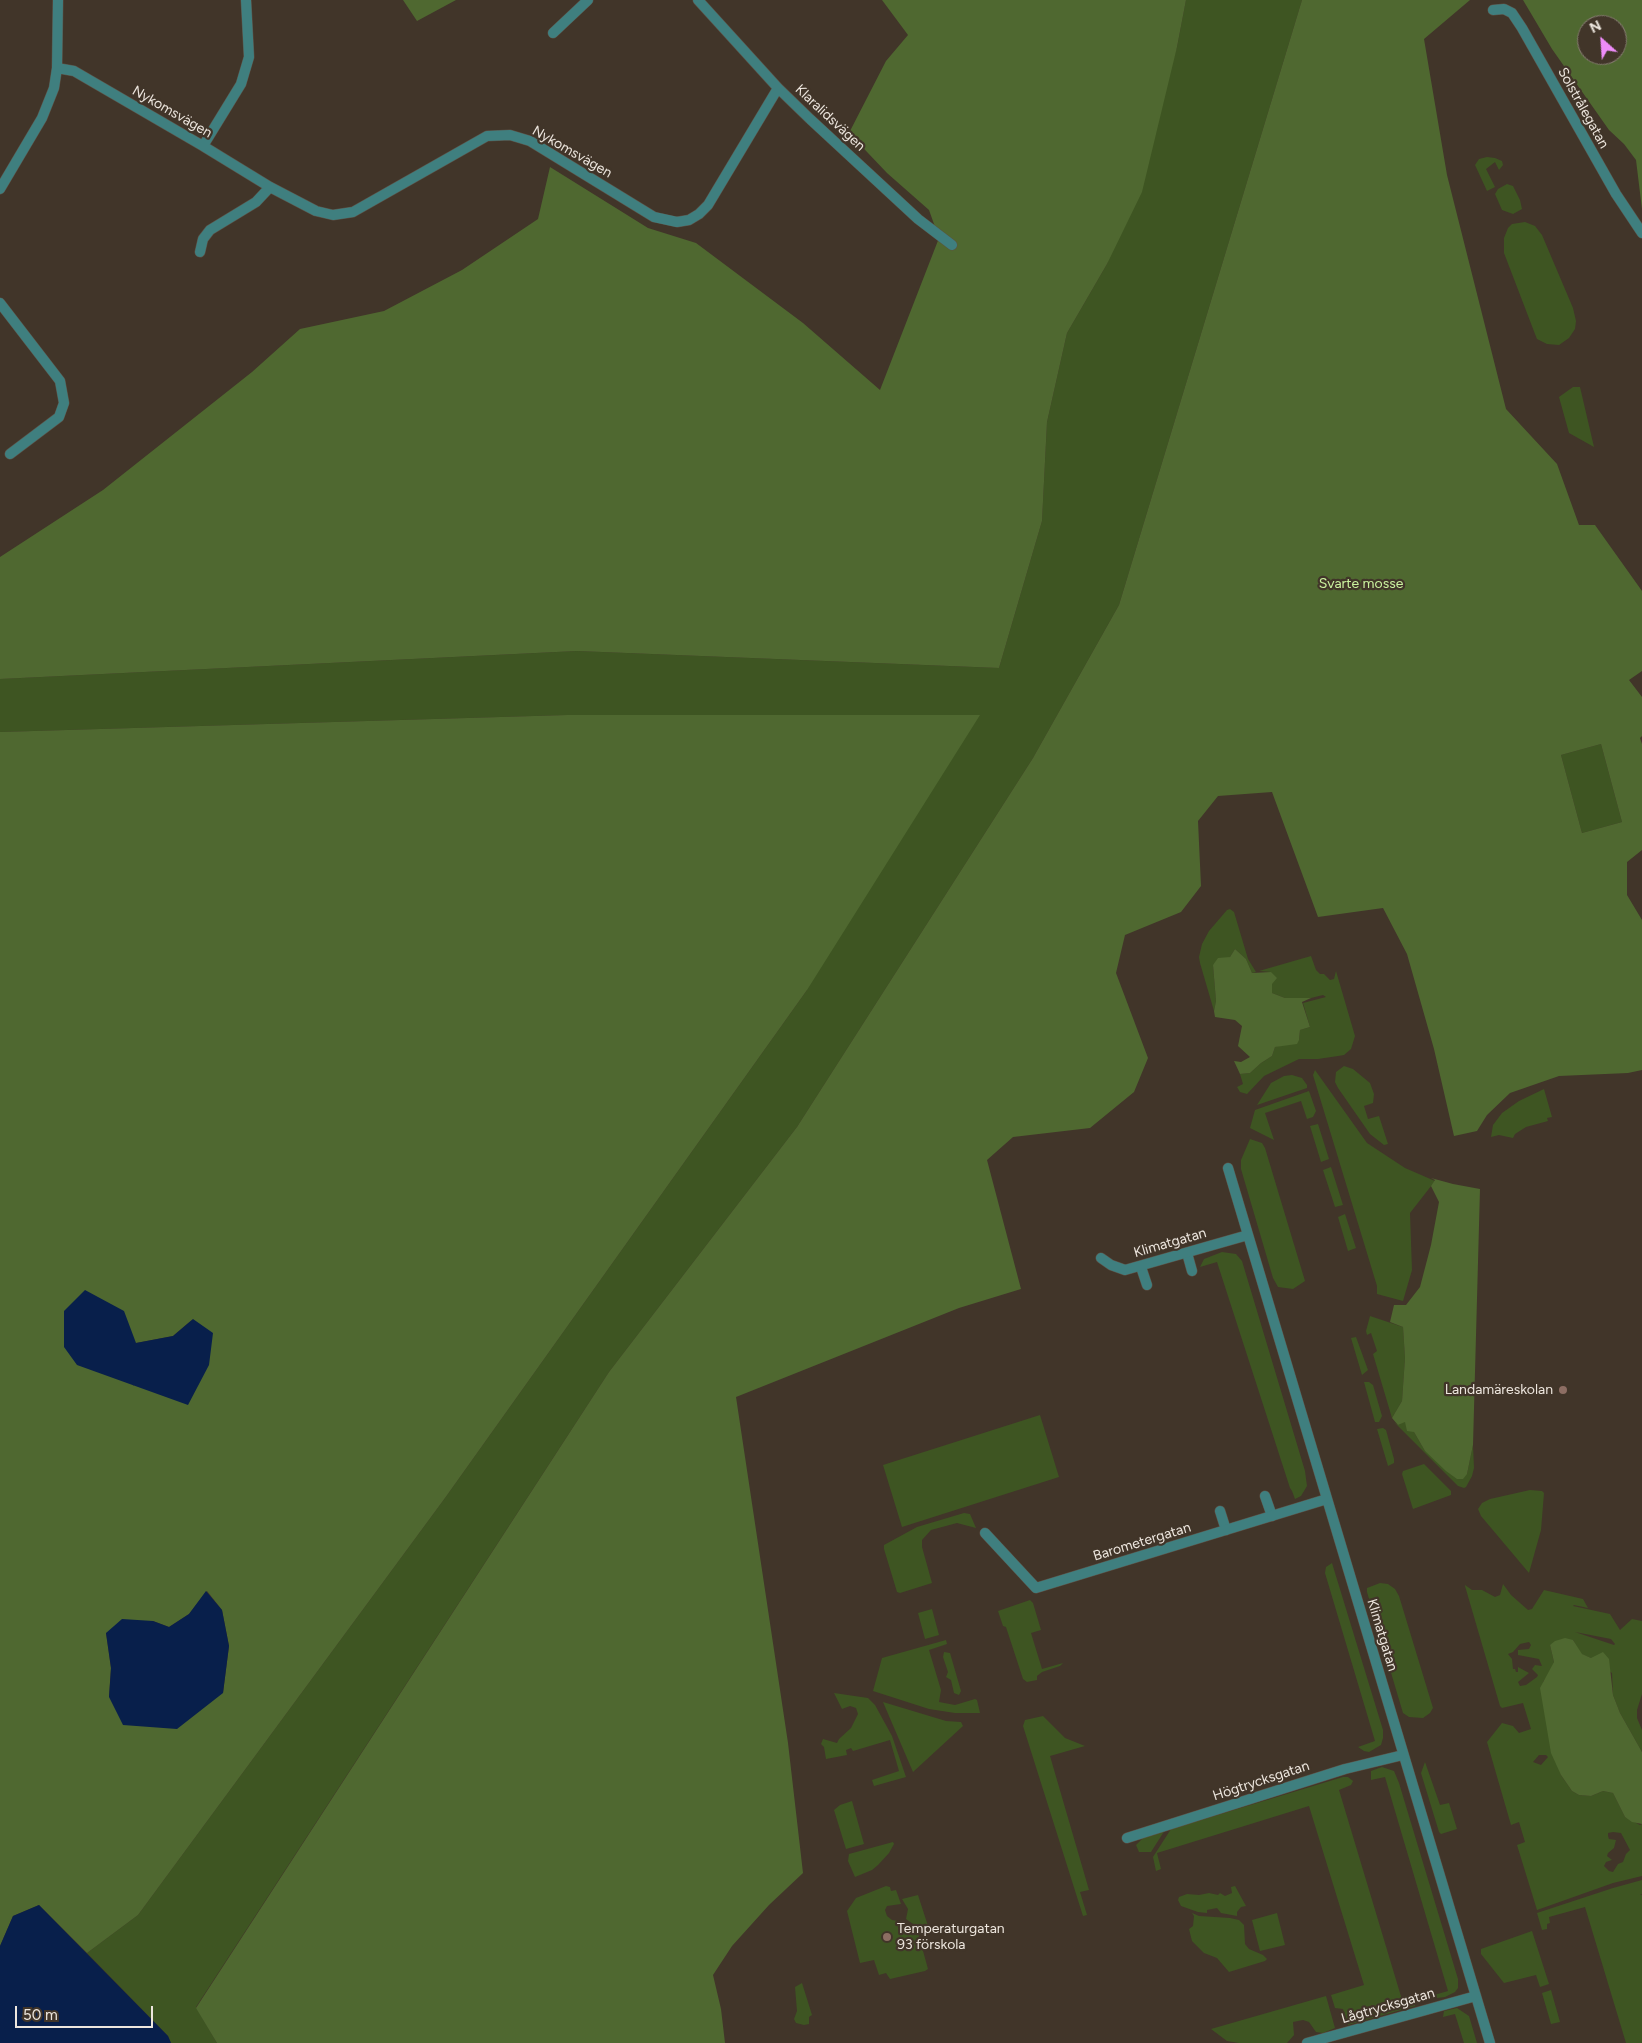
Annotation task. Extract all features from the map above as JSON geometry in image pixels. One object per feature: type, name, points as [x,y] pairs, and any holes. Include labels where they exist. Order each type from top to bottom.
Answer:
[{"type":"street","points":[[0,189],[42,118],[54,88],[57,68],[58,0]]},
{"type":"street","points":[[203,146],[241,84],[249,57],[246,0]]},
{"type":"street","points":[[553,33],[588,0]]},
{"type":"street","name":"Klaralidsvägen","points":[[698,0],[778,88],[918,219],[952,245]]},
{"type":"street","name":"Solstrålegatan","points":[[1493,10],[1504,9],[1512,13],[1616,194],[1642,233]]},
{"type":"street","name":"Nykomsvägen","points":[[57,68],[74,71],[270,187],[316,211],[333,215],[353,212],[488,136],[510,135],[530,141],[654,216],[677,222],[689,220],[705,208],[778,88]]},
{"type":"street","points":[[200,252],[203,239],[210,230],[256,202],[270,187]]},
{"type":"street","points":[[0,303],[60,381],[64,403],[59,417],[10,454]]},
{"type":"street","name":"Klimatgatan","points":[[1228,1168],[1490,2043]]},
{"type":"street","name":"Klimatgatan","points":[[1101,1258],[1111,1265],[1125,1270],[1248,1235]]},
{"type":"street","points":[[1187,1253],[1192,1271]]},
{"type":"street","points":[[1141,1267],[1147,1285]]},
{"type":"street","points":[[1265,1496],[1272,1516]]},
{"type":"street","name":"Barometergatan","points":[[985,1533],[1036,1588],[1327,1499]]},
{"type":"street","points":[[1220,1511],[1226,1530]]},
{"type":"street","name":"Högtrycksgatan","points":[[1127,1838],[1345,1769],[1403,1755]]},
{"type":"street","name":"Lågtrycksgatan","points":[[1307,2043],[1476,1996]]},
{"type":"green space","points":[[403,0],[456,0],[417,21]]},
{"type":"green space","points":[[882,0],[1186,0],[1177,47],[1142,192],[1107,264],[1067,333],[1047,422],[1042,521],[999,668],[577,651],[0,679],[0,557],[103,490],[252,372],[300,329],[384,311],[462,270],[538,219],[550,167],[648,228],[696,243],[803,323],[880,390],[939,238],[929,210],[887,173],[849,133],[886,61],[908,35]]},
{"type":"green space","points":[[1186,0],[1302,0],[1119,605],[1033,758],[797,1127],[609,1372],[196,2007],[217,2043],[171,2043],[168,2036],[87,1953],[138,1915],[445,1498],[807,990],[567,715],[0,732],[0,679],[577,651],[999,668],[1042,521],[1047,422],[1067,333],[1107,264],[1177,47]]},
{"type":"green space","name":"Svarte mosse","points":[[1302,0],[1470,0],[1424,39],[1447,175],[1506,409],[1557,464],[1579,525],[1595,525],[1642,591],[1642,671],[1629,680],[1642,697],[1642,736],[1640,738],[1642,744],[1642,850],[1627,862],[1627,895],[1642,920],[1642,1070],[1628,1073],[1559,1076],[1510,1093],[1487,1115],[1477,1131],[1454,1136],[1434,1049],[1407,954],[1383,908],[1318,917],[1272,792],[1218,796],[1198,821],[1201,886],[1181,912],[1125,935],[1116,973],[1148,1058],[1134,1092],[1090,1128],[1013,1137],[987,1160],[1021,1289],[959,1308],[736,1397],[788,1743],[803,1873],[769,1905],[732,1946],[713,1975],[721,2009],[725,2043],[217,2043],[196,2008],[609,1372],[797,1127],[1033,758],[1119,605]],"holes":[[[1601,744],[1622,822],[1582,833],[1561,755]]]},
{"type":"green space","points":[[1523,0],[1642,0],[1642,209],[1636,160],[1624,144],[1609,130],[1552,49]]},
{"type":"green space","points":[[1487,157],[1502,161],[1503,165],[1499,170],[1495,162],[1486,169],[1495,187],[1487,191],[1475,165],[1479,159]]},
{"type":"green space","points":[[1507,184],[1513,186],[1522,209],[1513,214],[1502,210],[1495,194],[1498,189]]},
{"type":"green space","points":[[1525,222],[1535,226],[1542,235],[1573,308],[1576,321],[1575,329],[1569,338],[1559,345],[1547,344],[1537,339],[1504,253],[1504,238],[1508,228],[1512,224]]},
{"type":"green space","points":[[1573,387],[1580,387],[1594,447],[1569,433],[1559,397]]},
{"type":"green space","points":[[567,715],[980,715],[807,990],[445,1498],[138,1915],[87,1953],[39,1905],[13,1916],[0,1946],[0,732]],"holes":[[[193,1319],[133,1386],[136,1343],[173,1336]],[[207,1591],[222,1610],[229,1646],[223,1693],[109,1697],[111,1668],[106,1633],[153,1621],[169,1627],[189,1614]]]},
{"type":"green space","points":[[1601,744],[1622,822],[1582,833],[1561,755]]},
{"type":"green space","points":[[1230,909],[1234,912],[1248,959],[1256,972],[1252,973],[1246,959],[1235,949],[1230,957],[1213,965],[1216,1001],[1214,1011],[1199,957],[1202,944],[1209,931]]},
{"type":"green space","points":[[1235,949],[1246,959],[1252,973],[1271,972],[1277,978],[1272,984],[1272,993],[1285,998],[1311,998],[1302,1002],[1310,1027],[1300,1030],[1297,1044],[1275,1047],[1272,1056],[1250,1073],[1240,1074],[1234,1061],[1241,1062],[1250,1057],[1238,1046],[1242,1026],[1235,1020],[1215,1017],[1214,1011],[1216,1001],[1213,965],[1218,958],[1230,957]]},
{"type":"green space","points":[[1311,956],[1316,970],[1330,980],[1334,979],[1336,971],[1355,1036],[1351,1049],[1344,1055],[1318,1059],[1299,1059],[1264,1076],[1247,1094],[1240,1092],[1237,1087],[1243,1084],[1240,1074],[1250,1073],[1272,1056],[1275,1047],[1299,1040],[1300,1030],[1310,1027],[1303,1003],[1326,997],[1323,995],[1311,998],[1285,998],[1272,993],[1271,972],[1259,971]]},
{"type":"green space","points":[[1344,1066],[1353,1069],[1370,1083],[1374,1094],[1373,1103],[1364,1106],[1368,1119],[1379,1116],[1388,1144],[1384,1145],[1370,1134],[1338,1088],[1335,1082],[1336,1072]]},
{"type":"green space","points":[[1315,1070],[1367,1143],[1405,1168],[1435,1181],[1410,1213],[1412,1270],[1403,1301],[1377,1294],[1377,1286],[1313,1075]]},
{"type":"green space","points":[[1292,1075],[1302,1078],[1307,1088],[1257,1105],[1271,1083],[1284,1076]]},
{"type":"green space","points":[[1544,1089],[1552,1117],[1547,1118],[1548,1121],[1526,1127],[1515,1134],[1513,1138],[1499,1135],[1491,1137],[1493,1125],[1502,1113],[1519,1101]]},
{"type":"green space","points":[[1309,1091],[1316,1111],[1313,1117],[1307,1119],[1301,1101],[1265,1113],[1274,1140],[1250,1128],[1255,1110]]},
{"type":"green space","points":[[1318,1124],[1329,1159],[1321,1162],[1310,1126]]},
{"type":"green space","points":[[1250,1139],[1262,1143],[1265,1148],[1305,1281],[1293,1289],[1278,1287],[1273,1278],[1241,1169],[1241,1160]]},
{"type":"green space","points":[[1331,1167],[1343,1205],[1335,1207],[1323,1170]]},
{"type":"green space","points":[[1431,1178],[1480,1189],[1473,1445],[1467,1474],[1463,1479],[1457,1479],[1446,1471],[1425,1451],[1414,1432],[1407,1431],[1405,1422],[1398,1425],[1392,1418],[1402,1401],[1405,1358],[1403,1327],[1390,1322],[1394,1305],[1406,1305],[1420,1287],[1431,1245],[1439,1202],[1431,1186],[1435,1180]]},
{"type":"green space","points":[[1345,1214],[1356,1248],[1348,1251],[1338,1217]]},
{"type":"green space","points":[[1222,1252],[1236,1254],[1242,1261],[1305,1471],[1307,1486],[1301,1496],[1295,1499],[1217,1262],[1200,1267],[1204,1259]]},
{"type":"green space","points":[[1370,1316],[1403,1327],[1405,1358],[1402,1401],[1392,1418],[1373,1354],[1377,1351],[1371,1333],[1367,1335],[1366,1331]]},
{"type":"green space","points":[[1356,1337],[1368,1370],[1362,1375],[1351,1338]]},
{"type":"green space","points":[[1364,1382],[1369,1382],[1373,1385],[1382,1416],[1379,1422],[1375,1422]]},
{"type":"green space","points":[[1040,1415],[1059,1477],[902,1527],[883,1465]]},
{"type":"green space","points":[[1405,1421],[1425,1451],[1467,1474],[1473,1445],[1474,1468],[1466,1487],[1458,1486],[1394,1422],[1398,1425]]},
{"type":"green space","points":[[1383,1428],[1386,1430],[1394,1459],[1394,1463],[1388,1466],[1377,1429]]},
{"type":"green space","points":[[1424,1464],[1451,1491],[1451,1495],[1413,1509],[1402,1474],[1403,1471]]},
{"type":"green space","points":[[1530,1490],[1542,1491],[1544,1493],[1541,1530],[1529,1573],[1481,1516],[1478,1509],[1482,1503],[1490,1499]]},
{"type":"green space","points":[[964,1513],[970,1514],[976,1528],[957,1523],[931,1530],[922,1540],[922,1547],[932,1583],[900,1593],[897,1592],[884,1545],[917,1527]]},
{"type":"green space","points":[[1332,1563],[1383,1730],[1381,1745],[1369,1752],[1358,1747],[1375,1741],[1325,1573],[1326,1567]]},
{"type":"green space","points":[[1380,1583],[1388,1584],[1395,1589],[1399,1596],[1433,1708],[1423,1718],[1409,1717],[1403,1713],[1367,1592],[1367,1588]]},
{"type":"green space","points":[[1503,1584],[1511,1595],[1528,1610],[1532,1609],[1544,1590],[1583,1599],[1588,1608],[1573,1606],[1610,1614],[1620,1630],[1632,1619],[1642,1621],[1642,1694],[1637,1710],[1637,1718],[1642,1730],[1642,1752],[1620,1713],[1613,1695],[1612,1673],[1591,1658],[1581,1654],[1573,1640],[1550,1645],[1554,1662],[1550,1673],[1543,1682],[1561,1775],[1572,1791],[1579,1795],[1591,1796],[1603,1791],[1613,1793],[1625,1817],[1640,1825],[1642,1824],[1642,1876],[1613,1883],[1537,1910],[1517,1845],[1525,1842],[1519,1822],[1511,1825],[1487,1742],[1502,1723],[1513,1726],[1519,1733],[1531,1729],[1523,1703],[1502,1708],[1500,1706],[1465,1585],[1472,1590],[1482,1590],[1495,1597],[1500,1595]],"holes":[[[1575,1632],[1611,1639],[1614,1645]],[[1529,1642],[1531,1645],[1529,1649],[1518,1650],[1518,1655],[1539,1659],[1542,1666],[1535,1665],[1532,1669],[1538,1675],[1537,1677],[1526,1685],[1520,1686],[1518,1682],[1529,1673],[1518,1667],[1518,1672],[1516,1672],[1513,1669],[1512,1659],[1508,1654],[1513,1652],[1520,1644]],[[1539,1755],[1546,1755],[1548,1757],[1541,1765],[1533,1762]],[[1608,1833],[1621,1833],[1630,1850],[1623,1862],[1618,1864],[1613,1872],[1604,1866],[1606,1862],[1612,1860],[1607,1856],[1614,1848],[1616,1840],[1609,1839]]]},
{"type":"green space","points":[[1030,1600],[1033,1603],[1041,1630],[1031,1633],[1042,1669],[1063,1663],[1060,1666],[1042,1672],[1037,1676],[1037,1680],[1027,1682],[1023,1679],[1006,1627],[1003,1626],[998,1611]]},
{"type":"green space","points":[[932,1609],[939,1635],[925,1639],[918,1613]]},
{"type":"green space","points":[[1565,1638],[1573,1640],[1582,1654],[1591,1658],[1603,1652],[1609,1659],[1613,1695],[1620,1713],[1642,1752],[1642,1824],[1632,1822],[1625,1817],[1613,1793],[1603,1791],[1591,1796],[1579,1795],[1572,1791],[1561,1775],[1551,1753],[1540,1688],[1554,1662],[1550,1645],[1555,1641]]},
{"type":"green space","points":[[946,1640],[947,1644],[929,1650],[941,1690],[939,1702],[955,1705],[975,1699],[977,1700],[980,1713],[955,1713],[929,1709],[873,1691],[882,1658]]},
{"type":"green space","points":[[944,1652],[950,1653],[961,1691],[959,1695],[954,1693],[951,1680],[946,1677],[948,1672],[943,1657]]},
{"type":"green space","points":[[834,1693],[868,1698],[875,1705],[892,1736],[906,1777],[874,1786],[872,1780],[899,1771],[890,1740],[853,1751],[851,1748],[846,1750],[847,1755],[826,1759],[824,1747],[821,1744],[823,1739],[837,1743],[851,1728],[858,1714],[856,1708],[850,1706],[842,1709]]},
{"type":"green space","points":[[883,1702],[946,1721],[961,1722],[963,1726],[913,1772]]},
{"type":"green space","points":[[1043,1716],[1065,1738],[1085,1746],[1050,1756],[1089,1890],[1080,1892],[1087,1915],[1083,1916],[1023,1726],[1025,1720]]},
{"type":"green space","points":[[1425,1762],[1440,1805],[1449,1803],[1457,1829],[1441,1834],[1439,1832],[1421,1773]]},
{"type":"green space","points":[[1382,1767],[1394,1771],[1399,1783],[1458,1979],[1458,1988],[1455,1992],[1445,1997],[1437,1998],[1434,1995],[1448,1991],[1385,1777],[1371,1780],[1371,1771]]},
{"type":"green space","points":[[1348,1777],[1353,1781],[1351,1785],[1339,1790],[1403,2003],[1414,2000],[1415,2003],[1415,2006],[1348,2025],[1343,2009],[1335,2008],[1331,1995],[1364,1985],[1309,1806],[1157,1853],[1161,1869],[1156,1871],[1153,1857],[1171,1829]]},
{"type":"green space","points":[[852,1801],[864,1844],[846,1849],[834,1810],[840,1805]]},
{"type":"green space","points":[[1165,1830],[1151,1852],[1139,1852],[1136,1845],[1145,1836]]},
{"type":"green space","points":[[893,1842],[894,1844],[889,1853],[878,1865],[872,1870],[855,1877],[848,1861],[849,1854]]},
{"type":"green space","points":[[1642,1880],[1642,1894],[1640,1895],[1642,1895],[1642,2043],[1626,2043],[1585,1907],[1549,1917],[1550,1923],[1547,1924],[1547,1929],[1542,1930],[1537,1913]]},
{"type":"green space","points":[[886,1886],[890,1887],[891,1891],[896,1890],[901,1904],[887,1906],[885,1910],[887,1916],[892,1920],[904,1922],[917,1929],[928,1969],[925,1971],[890,1979],[886,1973],[879,1975],[874,1960],[860,1963],[847,1911],[856,1898]]},
{"type":"green space","points":[[1235,1886],[1246,1906],[1241,1907],[1237,1912],[1237,1916],[1221,1913],[1217,1908],[1207,1910],[1207,1913],[1198,1912],[1181,1906],[1178,1900],[1179,1897],[1187,1894],[1199,1895],[1209,1893],[1218,1895],[1220,1893],[1225,1896],[1232,1893],[1231,1887]]},
{"type":"green space","points":[[918,1895],[928,1926],[920,1929],[906,1919],[908,1909],[902,1899]]},
{"type":"green space","points":[[1192,1913],[1199,1916],[1239,1920],[1244,1925],[1245,1944],[1249,1949],[1263,1955],[1267,1959],[1229,1972],[1217,1958],[1204,1953],[1192,1941],[1189,1929],[1193,1926],[1194,1916]]},
{"type":"green space","points":[[1277,1913],[1285,1945],[1260,1951],[1252,1920]]},
{"type":"green space","points":[[1532,1931],[1549,1984],[1540,1987],[1536,1975],[1504,1983],[1481,1954],[1481,1949]]},
{"type":"green space","points":[[802,1983],[812,2015],[809,2017],[809,2024],[804,2025],[796,2023],[794,2019],[797,2011],[795,1987]]},
{"type":"green space","points":[[1551,1990],[1560,2022],[1551,2024],[1542,1993]]},
{"type":"green space","points":[[1326,1996],[1335,2028],[1323,2033],[1316,2032],[1309,2022],[1303,2020],[1293,2022],[1294,2035],[1287,2043],[1239,2043],[1227,2041],[1211,2029]]},
{"type":"green space","points":[[1457,2008],[1469,2016],[1477,2043],[1464,2043],[1455,2014],[1443,2017],[1444,2011]]},
{"type":"water","points":[[85,1290],[124,1311],[136,1343],[173,1336],[193,1319],[213,1333],[209,1365],[188,1405],[77,1365],[64,1347],[64,1311]]},
{"type":"water","points":[[206,1591],[222,1610],[229,1646],[223,1693],[177,1729],[123,1725],[109,1697],[111,1668],[106,1633],[122,1619],[153,1621],[169,1627],[189,1614]]},
{"type":"water","points":[[39,1905],[168,2036],[171,2043],[0,2043],[0,1946],[13,1916]]},
{"type":"place","name":"Landamäreskolan","points":[[1563,1390]]},
{"type":"place","name":"Temperaturgatan 93 förskola","points":[[887,1937]]}]
